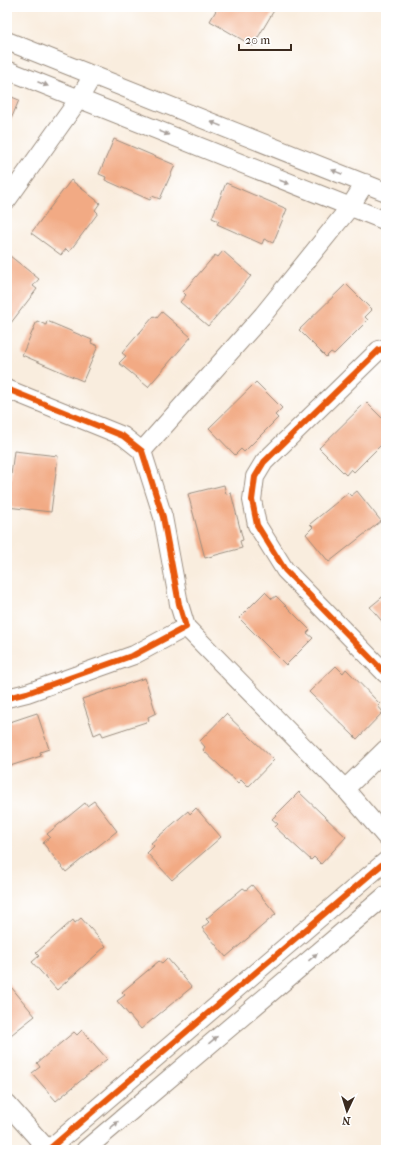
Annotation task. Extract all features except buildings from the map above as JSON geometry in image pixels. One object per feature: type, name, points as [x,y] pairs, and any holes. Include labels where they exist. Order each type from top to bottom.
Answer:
[{"type":"street","points":[[7,41],[386,192]]},
{"type":"street","points":[[7,70],[386,221]]},
{"type":"street","points":[[7,200],[79,99],[93,75]]},
{"type":"street","points":[[142,451],[263,315],[350,207],[365,183]]},
{"type":"street","points":[[386,348],[379,350],[264,462],[255,477],[252,500],[257,525],[285,570],[386,674]]},
{"type":"street","points":[[7,389],[123,436],[142,451],[163,517],[179,604],[186,627],[345,789],[386,837]]},
{"type":"street","points":[[7,698],[27,693],[134,655],[186,627]]},
{"type":"street","points":[[345,789],[386,749]]},
{"type":"street","points":[[7,1104],[48,1150],[386,861]]},
{"type":"street","points":[[85,1150],[386,895]]},
{"type":"cycle path","points":[[386,348],[379,350],[264,462],[255,477],[252,500],[257,525],[285,570],[386,674]]},
{"type":"cycle path","points":[[7,389],[123,436],[142,451],[163,517],[179,604],[186,627],[134,655],[27,693],[7,698]]},
{"type":"cycle path","points":[[48,1150],[386,861]]}]
